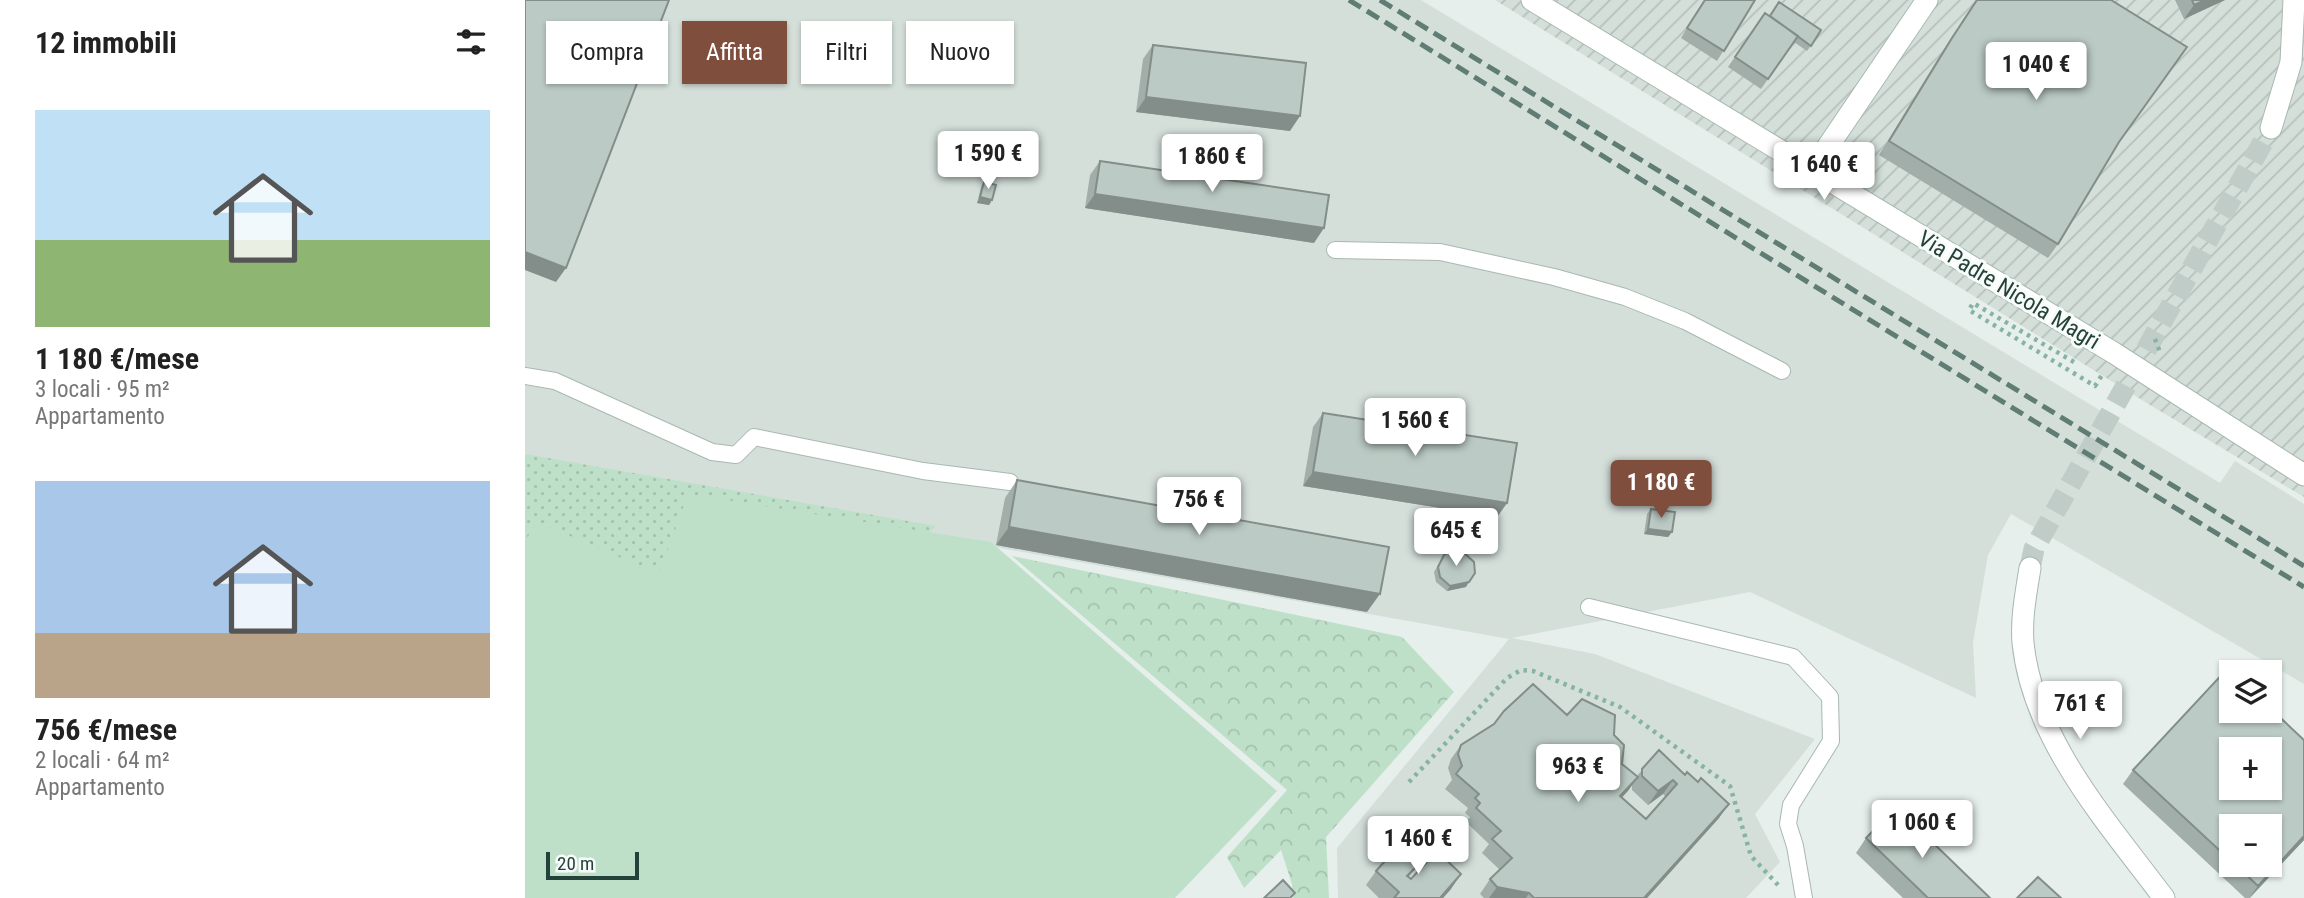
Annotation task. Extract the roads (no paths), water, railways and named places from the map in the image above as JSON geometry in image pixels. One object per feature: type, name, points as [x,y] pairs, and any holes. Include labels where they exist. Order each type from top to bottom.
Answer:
[{"type":"street","name":"Via Padre Nicola Magri","points":[[1532,0],[2137,368],[2304,475]]},
{"type":"street","points":[[1812,170],[1927,0]]},
{"type":"street","points":[[2271,128],[2291,62],[2294,0]]},
{"type":"street","points":[[2030,568],[2024,607],[2024,645],[2039,705],[2071,769],[2164,898]]},
{"type":"lane","points":[[1335,250],[1440,252],[1566,280],[1625,297],[1685,321],[1782,371]]},
{"type":"lane","points":[[525,376],[555,381],[712,452],[736,455],[754,437],[923,471],[1010,482]]},
{"type":"lane","points":[[1589,607],[1793,657],[1830,697],[1831,741],[1791,805],[1788,824],[1795,846],[1804,898]]},
{"type":"tunnel","points":[[2030,568],[2034,549],[2271,128]]},
{"type":"railway","points":[[1349,0],[2304,587]]},
{"type":"railway","points":[[1380,0],[2304,566]]}]
